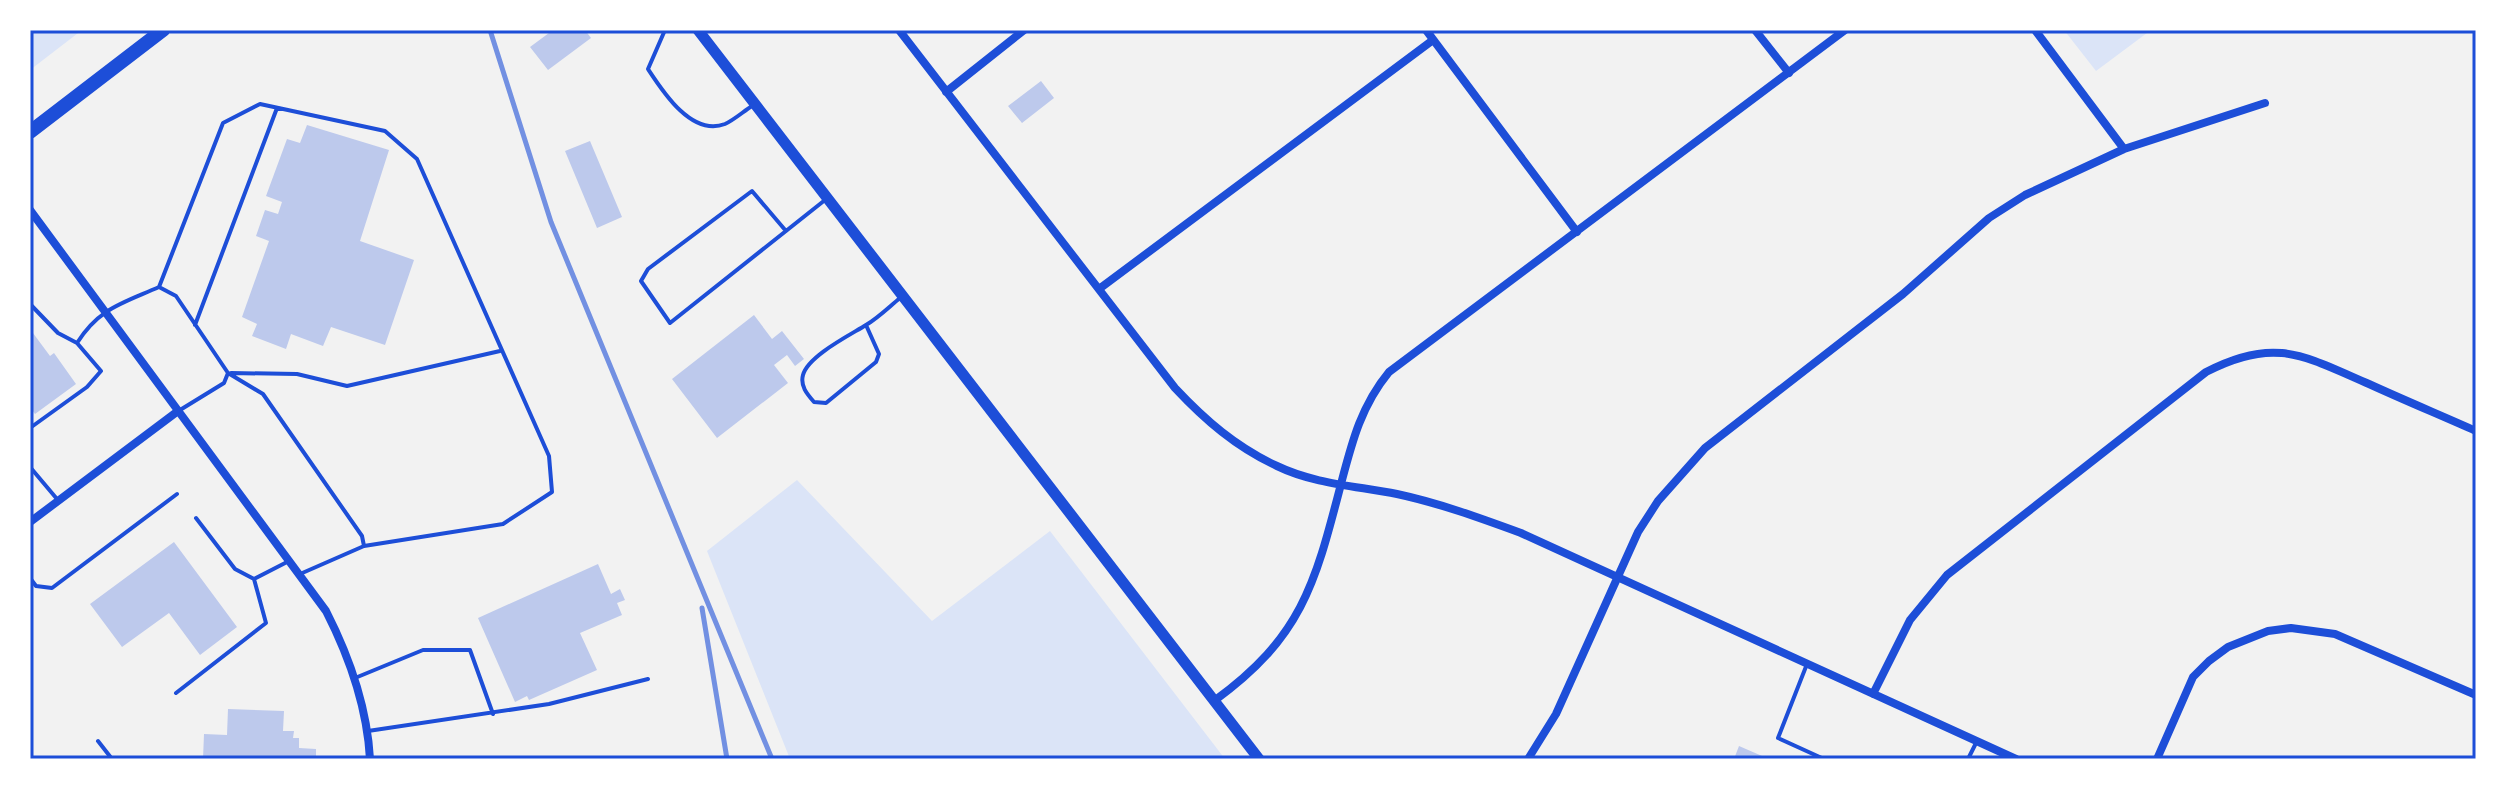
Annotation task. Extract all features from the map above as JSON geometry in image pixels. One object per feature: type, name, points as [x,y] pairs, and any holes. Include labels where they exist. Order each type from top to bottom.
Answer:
[{"type":"highway","points":[[30,132],[163,30]]},
{"type":"street","points":[[698,30],[1259,759]]},
{"type":"street","points":[[899,30],[1175,388],[1228,438],[1279,467],[1306,478],[1398,494],[1460,511],[1521,533],[2016,759]]},
{"type":"street","points":[[946,92],[1024,30]]},
{"type":"street","points":[[1426,30],[1577,232]]},
{"type":"street","points":[[1755,30],[1789,73]]},
{"type":"street","points":[[1214,701],[1257,666],[1292,624],[1318,571],[1363,410],[1389,372],[1845,30]]},
{"type":"street","points":[[2035,30],[2124,149]]},
{"type":"street","points":[[1099,289],[1433,40]]},
{"type":"street","points":[[1528,759],[1556,714],[1638,532],[1658,501],[1705,448],[1903,294],[1989,218],[2050,182],[2124,149],[2265,103]]},
{"type":"street","points":[[30,210],[326,611],[355,678],[368,731],[370,759]]},
{"type":"street","points":[[1873,694],[1910,620],[1947,575],[2206,372],[2229,360],[2267,352],[2305,356],[2476,431]]},
{"type":"street","points":[[30,522],[178,411]]},
{"type":"street","points":[[2157,759],[2193,677],[2228,647],[2268,631],[2302,628],[2335,634],[2476,695]]},
{"type":"lane","points":[[665,30],[648,69],[687,116],[707,126],[725,124],[754,104]]},
{"type":"lane","points":[[77,343],[89,323],[105,312],[159,287],[223,123],[260,104],[385,131],[417,159],[549,456],[552,492],[503,524],[364,546],[300,574]]},
{"type":"lane","points":[[195,325],[277,108]]},
{"type":"lane","points":[[786,231],[752,191],[648,269],[641,281],[670,323],[827,199]]},
{"type":"lane","points":[[159,287],[176,296],[228,373],[263,394],[362,536],[364,546]]},
{"type":"lane","points":[[866,325],[879,354],[876,362],[826,403],[814,402],[804,390],[804,370],[849,333],[866,325],[902,296]]},
{"type":"lane","points":[[30,304],[58,333],[77,343],[101,371],[87,387],[30,428]]},
{"type":"lane","points":[[228,373],[297,374],[347,386],[502,351]]},
{"type":"lane","points":[[178,411],[224,383],[228,373]]},
{"type":"lane","points":[[30,467],[58,501]]},
{"type":"lane","points":[[30,578],[36,586],[52,588],[177,494]]},
{"type":"lane","points":[[176,693],[266,623],[254,579],[235,569],[196,518]]},
{"type":"lane","points":[[254,579],[289,561]]},
{"type":"lane","points":[[355,678],[423,650],[470,650],[493,714]]},
{"type":"lane","points":[[1807,664],[1778,738],[1824,759]]},
{"type":"lane","points":[[368,731],[549,704],[648,679]]},
{"type":"lane","points":[[98,741],[112,759]]},
{"type":"lane","points":[[1968,759],[1977,741]]},
{"type":"shaded area","points":[[30,30],[82,30],[30,70]]},
{"type":"shaded area","points":[[2064,30],[2151,30],[2096,71]]},
{"type":"shaded area","points":[[797,480],[932,621],[1050,531],[1225,759],[790,759],[707,551]]},
{"type":"building","points":[[553,30],[585,30],[591,38],[548,70],[530,47]]},
{"type":"building","points":[[1041,81],[1054,98],[1022,123],[1008,106]]},
{"type":"building","points":[[307,125],[389,150],[360,241],[414,260],[385,345],[331,327],[323,346],[291,334],[286,349],[252,336],[257,324],[242,317],[269,241],[256,236],[265,210],[278,214],[282,202],[266,196],[287,139],[300,143]]},
{"type":"building","points":[[590,141],[622,217],[597,228],[565,151]]},
{"type":"building","points":[[754,315],[772,339],[782,331],[804,359],[795,366],[787,355],[774,365],[788,383],[717,438],[672,379]]},
{"type":"building","points":[[30,329],[50,356],[54,353],[76,384],[35,414],[30,407]]},
{"type":"building","points":[[174,542],[237,627],[200,655],[169,613],[122,647],[90,604]]},
{"type":"building","points":[[598,564],[611,594],[620,589],[625,600],[617,603],[622,615],[580,633],[597,670],[529,700],[527,696],[515,702],[478,618]]},
{"type":"building","points":[[228,709],[284,711],[283,731],[294,731],[293,738],[299,738],[299,748],[316,749],[316,759],[203,759],[204,734],[227,735]]},
{"type":"building","points":[[1739,746],[1769,759],[1734,759]]},
{"type":"railway","points":[[490,30],[551,222],[772,759]]},
{"type":"railway","points":[[702,608],[727,759]]}]
